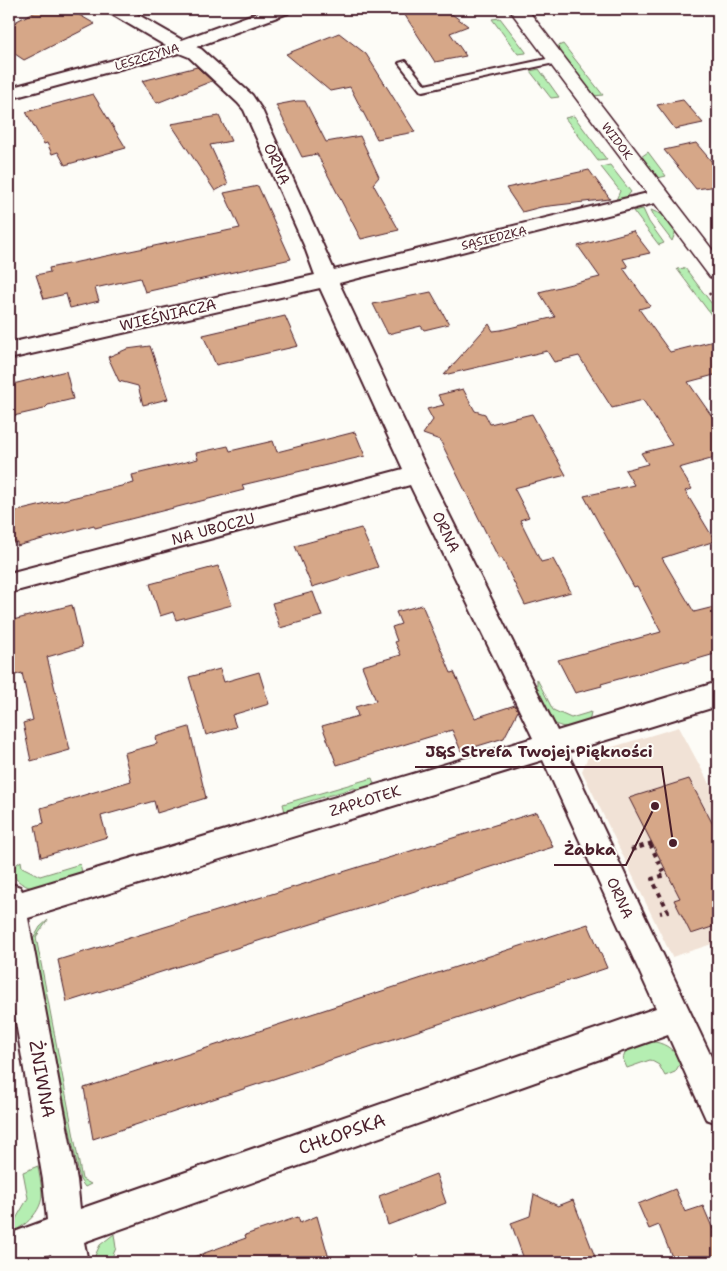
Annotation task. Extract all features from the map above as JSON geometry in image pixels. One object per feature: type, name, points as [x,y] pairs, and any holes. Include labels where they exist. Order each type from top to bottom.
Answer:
[{"type":"street","name":"ORNA","points":[[116,9],[181,47],[195,52],[249,104],[417,474],[550,745],[718,1107]]},
{"type":"street","name":"LESZCZYNA","points":[[9,94],[89,74],[181,47],[282,9]]},
{"type":"street","name":"WIDOK","points":[[518,9],[718,272]]},
{"type":"street","name":"SĄSIEDZKA","points":[[327,279],[660,196]]},
{"type":"street","name":"WIEŚNIACZA","points":[[9,351],[327,279]]},
{"type":"street","name":"NA UBOCZU","points":[[9,583],[417,474]]},
{"type":"street","name":"ZAPŁOTEK","points":[[10,903],[718,694]]},
{"type":"street","name":"ŻNIWNA","points":[[10,903],[60,1180],[67,1247]]},
{"type":"street","name":"CHŁOPSKA","points":[[9,1251],[67,1247],[675,1017]]},
{"type":"lane","points":[[403,63],[423,88],[556,60]]},
{"type":"path","points":[[631,923],[668,911],[652,880],[666,874],[650,844]]},
{"type":"shaded area","points":[[679,727],[718,800],[718,942],[672,957],[582,771],[589,754]]},
{"type":"green space","points":[[500,18],[526,53],[518,54],[492,19]]},
{"type":"green space","points":[[563,44],[603,95],[594,96],[556,47]]},
{"type":"green space","points":[[539,69],[559,97],[551,98],[530,71]]},
{"type":"green space","points":[[574,116],[607,160],[598,161],[565,118]]},
{"type":"green space","points":[[648,152],[666,176],[658,178],[641,157]]},
{"type":"green space","points":[[610,165],[631,192],[626,198],[616,200],[620,191],[601,167]]},
{"type":"green space","points":[[643,209],[649,222],[664,243],[659,245],[633,211]]},
{"type":"green space","points":[[651,210],[663,215],[676,231],[672,241],[656,220]]},
{"type":"green space","points":[[685,268],[718,312],[718,319],[715,320],[677,269]]},
{"type":"green space","points":[[537,679],[553,710],[571,718],[591,712],[589,722],[569,727],[558,725],[552,721],[547,716],[540,701]]},
{"type":"green space","points":[[372,778],[376,789],[366,792],[354,788],[300,804],[291,814],[286,816],[283,804]]},
{"type":"green space","points":[[21,861],[22,867],[40,876],[80,864],[83,876],[34,889],[22,884],[14,875],[13,867]]},
{"type":"green space","points":[[48,920],[36,937],[82,1179],[91,1184],[85,1187],[80,1180],[32,941],[40,927]]},
{"type":"green space","points":[[655,1042],[667,1046],[679,1058],[681,1062],[675,1072],[665,1076],[659,1065],[650,1060],[627,1068],[623,1059],[626,1050]]},
{"type":"green space","points":[[38,1166],[42,1187],[39,1206],[26,1223],[9,1233],[9,1225],[13,1224],[28,1198],[23,1172]]},
{"type":"green space","points":[[114,1234],[116,1248],[110,1262],[92,1262],[100,1245]]},
{"type":"building","points":[[40,9],[69,9],[95,24],[24,60],[9,50],[9,25]]},
{"type":"building","points":[[401,9],[445,9],[468,26],[450,33],[466,56],[435,62]]},
{"type":"building","points":[[339,33],[366,54],[415,132],[377,139],[350,87],[330,91],[286,54]]},
{"type":"building","points":[[197,67],[212,81],[157,103],[142,81]]},
{"type":"building","points":[[93,94],[126,148],[65,165],[58,152],[52,154],[47,143],[44,144],[26,112]]},
{"type":"building","points":[[683,100],[703,123],[675,129],[657,105]]},
{"type":"building","points":[[305,101],[326,142],[360,136],[379,177],[373,184],[399,230],[361,239],[317,154],[302,157],[276,105]]},
{"type":"building","points":[[219,116],[231,141],[210,145],[228,184],[215,191],[171,124]]},
{"type":"building","points":[[696,143],[718,169],[718,186],[696,189],[664,150]]},
{"type":"building","points":[[589,170],[610,199],[541,207],[522,212],[506,188]]},
{"type":"building","points":[[258,186],[291,259],[145,292],[140,278],[95,288],[99,301],[70,308],[66,294],[44,299],[36,275],[50,272],[49,268],[240,228],[224,193]]},
{"type":"building","points":[[633,231],[650,253],[623,259],[628,267],[623,268],[650,306],[639,309],[670,352],[718,340],[718,374],[688,382],[718,425],[718,457],[679,468],[692,489],[685,491],[715,541],[662,558],[694,612],[718,606],[718,653],[684,663],[683,661],[575,693],[558,660],[661,632],[637,586],[634,587],[584,496],[634,485],[625,470],[648,464],[641,453],[672,445],[643,400],[612,408],[579,356],[554,362],[547,351],[444,375],[489,324],[493,331],[555,317],[539,292],[600,277],[578,246]]},
{"type":"building","points":[[431,292],[449,324],[424,330],[421,326],[388,334],[373,304]]},
{"type":"building","points":[[285,316],[298,346],[216,365],[203,335]]},
{"type":"building","points":[[150,346],[168,399],[143,405],[138,386],[119,381],[108,357],[127,349]]},
{"type":"building","points":[[66,371],[73,399],[48,405],[44,409],[9,417],[9,385]]},
{"type":"building","points":[[463,389],[475,411],[485,414],[490,424],[532,414],[566,475],[514,488],[529,517],[520,520],[541,562],[553,559],[571,592],[525,605],[502,558],[499,559],[440,440],[423,434],[433,420],[427,409],[444,405],[438,395]]},
{"type":"building","points":[[355,432],[365,456],[242,485],[244,490],[95,528],[94,525],[17,546],[17,542],[9,544],[9,513],[134,483],[132,475],[198,459],[196,453],[228,446],[230,451],[273,441],[277,452]]},
{"type":"building","points":[[361,528],[378,567],[312,587],[295,546]]},
{"type":"building","points":[[218,566],[232,605],[176,620],[173,612],[160,616],[150,584]]},
{"type":"building","points":[[313,592],[322,616],[280,628],[272,603]]},
{"type":"building","points":[[72,605],[82,647],[47,657],[70,750],[31,761],[23,723],[33,720],[22,673],[9,677],[9,621]]},
{"type":"building","points":[[422,605],[451,673],[454,672],[475,718],[515,705],[518,711],[504,738],[461,751],[452,730],[337,765],[322,726],[358,716],[355,707],[376,701],[362,666],[401,655],[395,642],[397,641],[392,627],[401,624],[396,612]]},
{"type":"building","points":[[220,669],[224,682],[259,672],[269,704],[232,715],[236,727],[206,735],[189,677]]},
{"type":"building","points":[[189,727],[206,798],[157,813],[154,801],[101,816],[107,837],[41,857],[35,826],[44,823],[41,808],[131,781],[124,753],[157,744],[156,737]]},
{"type":"building","points":[[689,779],[718,834],[718,925],[691,934],[674,900],[680,898],[629,798]]},
{"type":"building","points":[[537,812],[553,847],[67,1002],[58,960]]},
{"type":"building","points":[[588,924],[607,968],[93,1139],[84,1088]]},
{"type":"building","points":[[436,1174],[446,1203],[388,1225],[379,1196]]},
{"type":"building","points":[[675,1189],[685,1212],[703,1206],[718,1241],[718,1262],[674,1262],[659,1225],[649,1229],[638,1204]]},
{"type":"building","points":[[534,1194],[558,1206],[573,1200],[597,1262],[525,1262],[511,1223],[530,1216]]},
{"type":"building","points":[[317,1216],[330,1262],[188,1262],[188,1259],[246,1238],[245,1235],[298,1217],[300,1223]]},
{"type":"place","name":"Żabka","points":[[655,806]]},
{"type":"place","name":"J&S Strefa Twojej Piękności","points":[[673,843]]}]
